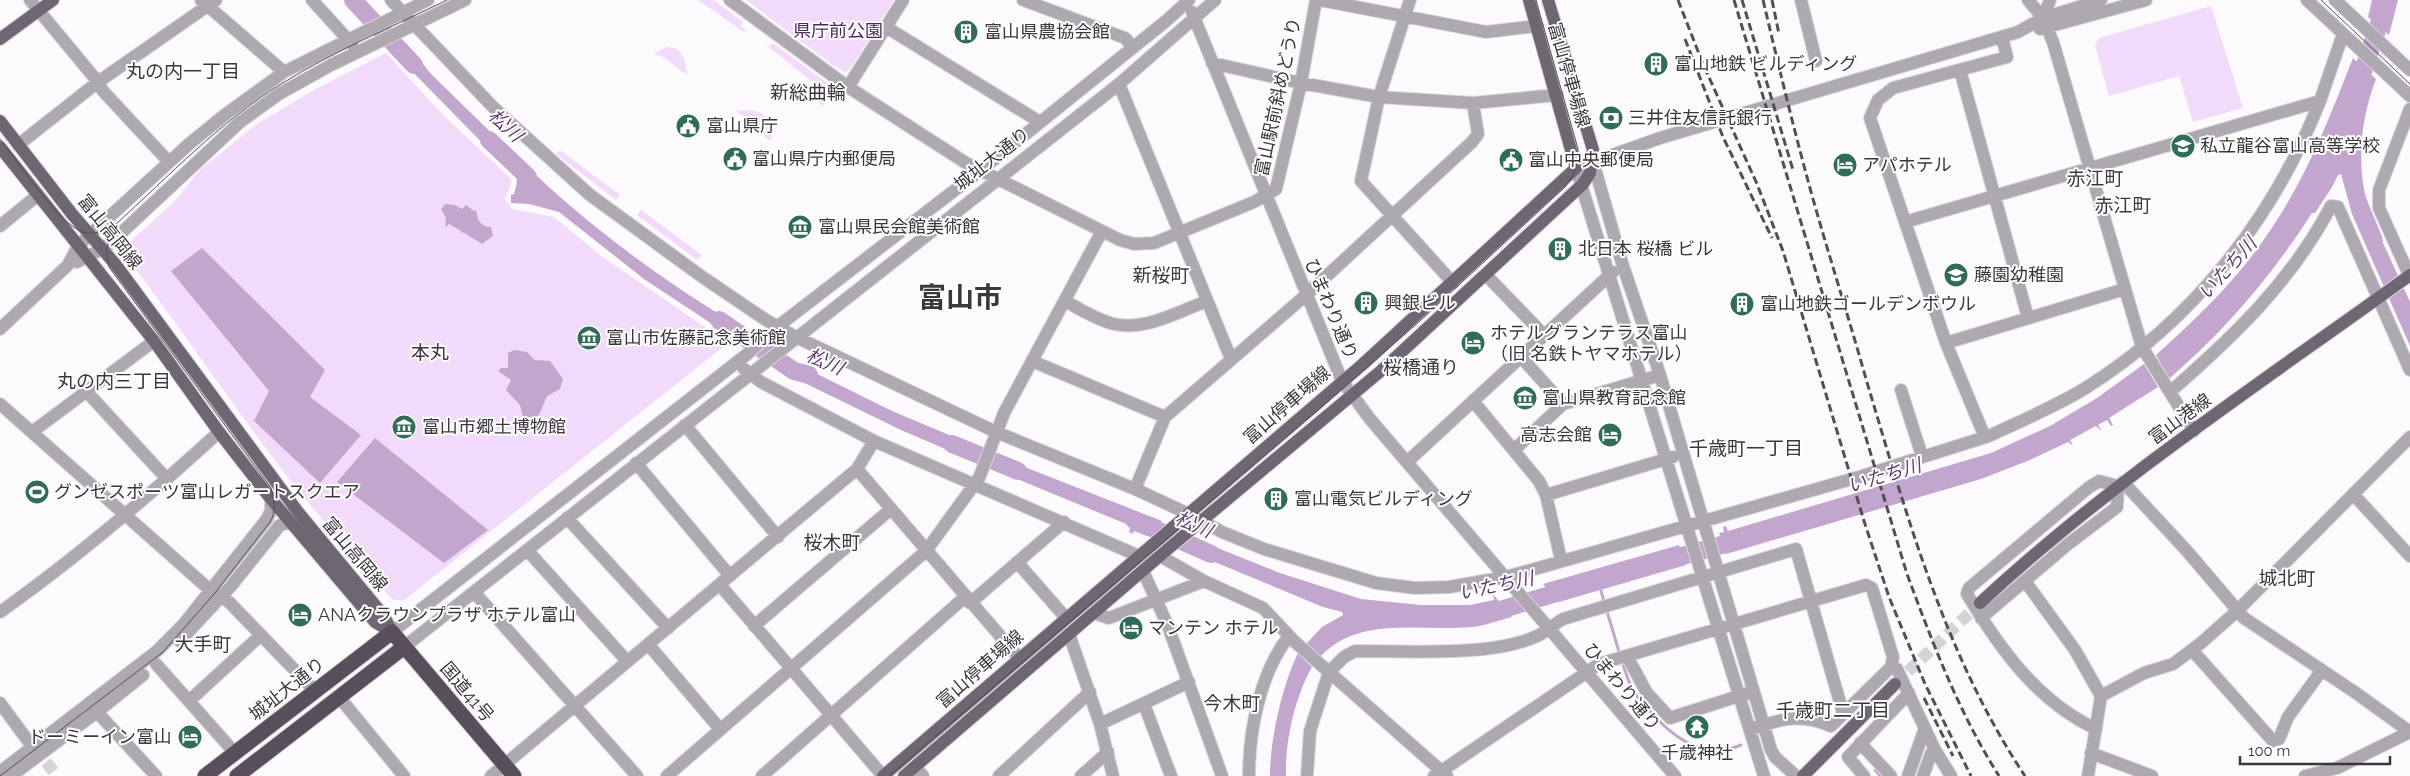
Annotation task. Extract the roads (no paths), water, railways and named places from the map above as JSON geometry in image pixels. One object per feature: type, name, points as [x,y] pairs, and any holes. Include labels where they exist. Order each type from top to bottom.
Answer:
[{"type":"highway","name":"国道41号","points":[[392,632],[509,770]]},
{"type":"highway","name":"城址大通り","points":[[205,776],[392,632]]},
{"type":"highway","points":[[237,776],[404,648]]},
{"type":"main road","points":[[0,38],[53,0]]},
{"type":"main road","name":"富山停車場線","points":[[883,776],[1342,381],[1452,283],[1576,168],[1529,0]]},
{"type":"main road","name":"富山停車場線","points":[[904,776],[919,771],[1069,634],[1351,394],[1382,370],[1581,186],[1590,173],[1593,162],[1590,136],[1548,0]]},
{"type":"main road","name":"富山高岡線","points":[[0,121],[102,249],[298,512],[384,616],[392,632]]},
{"type":"main road","name":"富山高岡線","points":[[0,147],[154,340],[219,432],[271,499],[275,513],[294,525],[375,622],[392,632]]},
{"type":"main road","name":"富山港線","points":[[1980,603],[2009,576],[2121,484],[2409,277]]},
{"type":"main road","points":[[1803,776],[1895,684]]},
{"type":"street","points":[[30,0],[98,82],[103,91],[169,162]]},
{"type":"street","points":[[312,0],[352,36],[363,49]]},
{"type":"street","points":[[391,0],[494,108],[590,195],[774,331],[995,437],[1135,489],[1202,520],[1222,532],[1264,549],[1376,583],[1415,588],[1449,588],[1506,576],[1561,560],[1690,530],[1989,436],[2042,412],[2084,389],[2145,352],[2219,275],[2278,190],[2304,139],[2346,38]]},
{"type":"street","points":[[0,329],[68,265],[78,246],[169,162],[226,114],[284,72],[388,18],[428,0]]},
{"type":"street","points":[[68,265],[102,249],[240,122],[279,94],[363,49],[465,0]]},
{"type":"street","points":[[730,0],[848,86],[981,170],[1102,231],[1134,244],[1154,244],[1267,196]]},
{"type":"street","points":[[848,86],[903,0]]},
{"type":"street","points":[[1022,0],[1125,38],[1133,47]]},
{"type":"street","name":"城址大通り","points":[[392,632],[981,170],[1188,0]]},
{"type":"street","name":"ひまわり通り","points":[[1188,0],[1342,381],[1407,462],[1506,576],[1674,776]]},
{"type":"street","name":"城址大通り","points":[[404,648],[1118,84],[1215,0]]},
{"type":"street","points":[[1318,0],[1486,32],[1537,26]]},
{"type":"street","name":"富山駅前斜めどうり","points":[[1267,196],[1276,188],[1301,83],[1318,0]]},
{"type":"street","points":[[1410,0],[1379,96],[1361,181],[1452,283]]},
{"type":"street","points":[[1801,0],[1816,61]]},
{"type":"street","points":[[2028,0],[2045,23],[2054,42],[2145,352],[2194,431]]},
{"type":"street","points":[[2045,23],[2050,0]]},
{"type":"street","points":[[1764,776],[1690,530],[1666,460],[1576,168],[1696,127],[2018,32],[2102,0]]},
{"type":"street","points":[[2045,23],[2146,0]]},
{"type":"street","points":[[2306,0],[2410,96]]},
{"type":"street","points":[[2335,0],[2350,6],[2357,20],[2410,70]]},
{"type":"street","points":[[18,145],[98,82],[208,2],[284,72]]},
{"type":"street","points":[[886,27],[1040,122]]},
{"type":"street","points":[[1989,436],[1984,435],[1946,343],[1870,118],[1878,100],[1893,88],[2007,57],[2002,37]]},
{"type":"street","points":[[1212,63],[1301,83],[1379,96],[1473,103],[1557,95]]},
{"type":"street","points":[[1960,70],[1993,197],[2028,318]]},
{"type":"street","points":[[1118,84],[1231,359]]},
{"type":"street","points":[[1906,222],[2090,166],[2320,101]]},
{"type":"street","points":[[1135,489],[1165,417],[1306,295],[1472,142],[1478,134],[1473,103]]},
{"type":"street","points":[[2409,277],[2379,208],[2379,190],[2410,109]]},
{"type":"street","points":[[1593,162],[1622,263],[1660,375],[1763,725],[1774,757],[1796,776]]},
{"type":"street","points":[[0,226],[38,195]]},
{"type":"street","points":[[2169,391],[2204,363],[2279,286],[2315,236],[2331,206],[2338,207],[2381,296],[2410,370]]},
{"type":"street","points":[[667,776],[926,551],[978,480],[995,437],[1032,361],[1102,231]]},
{"type":"street","points":[[1407,462],[1622,263]]},
{"type":"street","points":[[1486,274],[1545,336]]},
{"type":"street","points":[[1946,343],[2125,289]]},
{"type":"street","points":[[1065,301],[1099,318],[1126,326],[1156,321],[1207,301]]},
{"type":"street","points":[[32,432],[154,340]]},
{"type":"street","points":[[1521,357],[1563,404]]},
{"type":"street","points":[[742,358],[754,371],[874,441],[978,480],[1139,556]]},
{"type":"street","points":[[1032,361],[1165,417]]},
{"type":"street","points":[[1515,449],[1563,404],[1660,375]]},
{"type":"street","points":[[1901,390],[1922,456]]},
{"type":"street","points":[[86,391],[166,479]]},
{"type":"street","points":[[1473,401],[1539,480],[1546,495],[1561,560]]},
{"type":"street","points":[[0,404],[215,593],[229,602],[315,691]]},
{"type":"street","points":[[685,425],[778,536]]},
{"type":"street","points":[[0,612],[41,583],[127,516],[219,432]]},
{"type":"street","points":[[2101,696],[2144,673],[2173,664],[2192,650],[2237,611],[2410,437]]},
{"type":"street","points":[[491,776],[509,770],[574,706],[857,469],[874,441]]},
{"type":"street","points":[[1546,495],[1682,454]]},
{"type":"street","points":[[636,463],[730,576]]},
{"type":"street","points":[[857,469],[1019,658]]},
{"type":"street","points":[[2096,729],[2067,713],[2013,664],[1967,594],[1969,588],[2088,488],[2099,481],[2121,484],[2187,551],[2237,611],[2410,732],[2337,768],[2305,776]]},
{"type":"street","points":[[1982,618],[2117,507],[2121,484]]},
{"type":"street","points":[[2353,494],[2410,556]]},
{"type":"street","points":[[754,626],[891,510]]},
{"type":"street","points":[[0,772],[98,712],[156,664],[215,593],[275,513],[298,512]]},
{"type":"street","points":[[567,518],[668,628]]},
{"type":"street","points":[[762,776],[829,715],[1064,522]]},
{"type":"street","points":[[11,776],[36,751],[140,667],[280,526],[289,523],[294,525]]},
{"type":"street","points":[[1307,776],[1310,732],[1329,672],[1344,657],[1355,651],[1478,650],[1526,640],[1538,636],[1546,624],[1716,568],[1796,549],[1843,713]]},
{"type":"street","points":[[527,550],[627,661]]},
{"type":"street","points":[[1165,552],[1204,581],[1263,608],[1292,639],[1441,774],[1599,664],[1810,600],[1866,585],[1872,588],[1893,657],[1891,667],[1831,726],[1816,719],[1797,717],[1750,729]]},
{"type":"street","points":[[1017,562],[1066,618]]},
{"type":"street","points":[[1143,571],[1158,600],[1222,776]]},
{"type":"street","points":[[1094,613],[1109,618],[1204,581]]},
{"type":"street","points":[[2025,581],[2075,650],[2101,696],[2088,776]]},
{"type":"street","points":[[720,585],[883,776]]},
{"type":"street","points":[[474,592],[637,776]]},
{"type":"street","points":[[1069,634],[1100,724],[1113,776]]},
{"type":"street","points":[[189,701],[261,635]]},
{"type":"street","points":[[1249,776],[1249,761],[1262,693],[1278,650],[1292,639]]},
{"type":"street","points":[[648,644],[720,729]]},
{"type":"street","points":[[2192,650],[2273,741],[2279,739],[2288,717],[2322,670]]},
{"type":"street","points":[[1627,656],[1647,693],[1670,718],[1753,691]]},
{"type":"street","points":[[156,664],[235,753]]},
{"type":"street","points":[[1891,667],[1897,669],[1910,693],[1935,750],[1951,776]]},
{"type":"street","points":[[1100,724],[1189,682]]},
{"type":"street","points":[[999,776],[1090,692]]},
{"type":"street","points":[[1864,776],[1848,757],[1860,742],[1910,693]]},
{"type":"street","points":[[339,697],[404,776]]},
{"type":"street","points":[[0,703],[36,751]]},
{"type":"street","points":[[1144,704],[1171,776]]},
{"type":"street","points":[[98,712],[156,776]]},
{"type":"street","points":[[1908,776],[1925,728]]},
{"type":"street","points":[[1860,742],[1890,776]]},
{"type":"street","points":[[1923,776],[1931,754],[1935,750]]},
{"type":"street","points":[[1081,776],[1108,752]]},
{"type":"street","points":[[2091,753],[2146,775]]},
{"type":"waterway","name":"松川","points":[[353,0],[414,65]]},
{"type":"waterway","name":"いたち川","points":[[2357,89],[2385,0]]},
{"type":"waterway","name":"松川","points":[[489,140],[528,177]]},
{"type":"waterway","name":"松川","points":[[719,320],[794,371],[809,375]]},
{"type":"waterway","name":"松川","points":[[952,444],[1018,471]]},
{"type":"waterway","name":"松川","points":[[1134,520],[1211,554]]},
{"type":"waterway","name":"いたち川","points":[[1661,562],[1746,538]]},
{"type":"waterway","points":[[1600,587],[1604,602]]},
{"type":"waterway","name":"いたち川","points":[[1483,612],[1500,610],[1573,588]]},
{"type":"waterway","points":[[1606,608],[1620,655]]},
{"type":"waterway","points":[[1622,661],[1638,698],[1676,736],[1686,742],[1706,749],[1729,749],[1741,745]]},
{"type":"waterway","points":[[1875,770],[1880,776]]},
{"type":"tunnel","points":[[1895,684],[1980,603]]},
{"type":"tunnel","points":[[46,762],[57,776]]},
{"type":"tram line","points":[[0,139],[38,190],[62,217],[73,227],[83,232],[100,232],[116,224],[216,132],[281,84],[363,40],[447,0]]},
{"type":"tram line","points":[[889,776],[1317,411],[1421,320],[1565,187],[1575,169],[1578,149],[1536,0]]},
{"type":"tram line","points":[[2321,0],[2410,84]]},
{"type":"tram line","points":[[0,776],[163,652],[215,593],[270,522],[274,514],[271,488],[109,267],[106,250],[116,224]]},
{"type":"railway","points":[[1678,0],[1703,64],[1757,184],[1783,251],[1864,521],[1889,597],[1925,684],[1971,776]]},
{"type":"railway","points":[[1734,0],[1907,574],[1959,703],[1999,776]]},
{"type":"railway","points":[[1742,0],[1793,170]]},
{"type":"railway","points":[[1763,0],[1814,202],[1913,533],[1950,634],[1972,683],[1997,730],[2025,776]]},
{"type":"railway","points":[[1772,0],[1779,34]]},
{"type":"railway","points":[[1685,39],[1723,137],[1772,238]]},
{"type":"railway","points":[[1924,698],[1953,756]]},
{"type":"place","name":"富山県農協会館","points":[[966,32]]},
{"type":"place","name":"富山地鉄 ビルディング","points":[[1656,64]]},
{"type":"place","name":"三井住友信託銀行","points":[[1611,118]]},
{"type":"place","name":"富山県庁","points":[[688,126]]},
{"type":"place","name":"私立龍谷富山高等学校","points":[[2183,146]]},
{"type":"place","name":"富山県庁内郵便局","points":[[735,159]]},
{"type":"place","name":"富山中央郵便局","points":[[1511,160]]},
{"type":"place","name":"アパホテル","points":[[1845,165]]},
{"type":"place","name":"富山県民会館美術館","points":[[800,227]]},
{"type":"place","name":"北日本 桜橋 ビル","points":[[1560,249]]},
{"type":"place","name":"藤園幼稚園","points":[[1956,275]]},
{"type":"place","name":"興銀ビル","points":[[1366,303]]},
{"type":"place","name":"富山地鉄ゴールデンボウル","points":[[1742,304]]},
{"type":"place","name":"富山市佐藤記念美術館","points":[[589,338]]},
{"type":"place","name":"ホテルグランテラス富山 （旧 名鉄トヤマホテル）","points":[[1473,343]]},
{"type":"place","name":"富山県教育記念館","points":[[1525,398]]},
{"type":"place","name":"富山市郷土博物館","points":[[404,427]]},
{"type":"place","name":"高志会館","points":[[1610,435]]},
{"type":"place","name":"グンゼスポーツ富山レガートスクエア","points":[[37,492]]},
{"type":"place","name":"富山電気ビルディング","points":[[1276,499]]},
{"type":"place","name":"ANAクラウンプラザ ホテル富山","points":[[300,615]]},
{"type":"place","name":"マンテン ホテル","points":[[1131,628]]},
{"type":"place","name":"千歳神社","points":[[1697,727]]},
{"type":"place","name":"ドーミーイン富山","points":[[190,737]]},
{"type":"district","name":"丸の内一丁目","points":[[183,71]]},
{"type":"district","name":"新総曲輪","points":[[808,92]]},
{"type":"district","name":"赤江町","points":[[2095,178]]},
{"type":"district","name":"赤江町","points":[[2123,205]]},
{"type":"district","name":"新桜町","points":[[1161,275]]},
{"type":"district","name":"富山市","points":[[960,297]]},
{"type":"district","name":"本丸","points":[[430,352]]},
{"type":"district","name":"桜橋通り","points":[[1421,367]]},
{"type":"district","name":"丸の内三丁目","points":[[114,381]]},
{"type":"district","name":"千歳町一丁目","points":[[1746,448]]},
{"type":"district","name":"桜木町","points":[[832,542]]},
{"type":"district","name":"城北町","points":[[2287,578]]},
{"type":"district","name":"大手町","points":[[203,644]]},
{"type":"district","name":"今木町","points":[[1232,703]]},
{"type":"district","name":"千歳町二丁目","points":[[1833,710]]},
{"type":"park label","name":"県庁前公園","points":[[838,31]]}]
